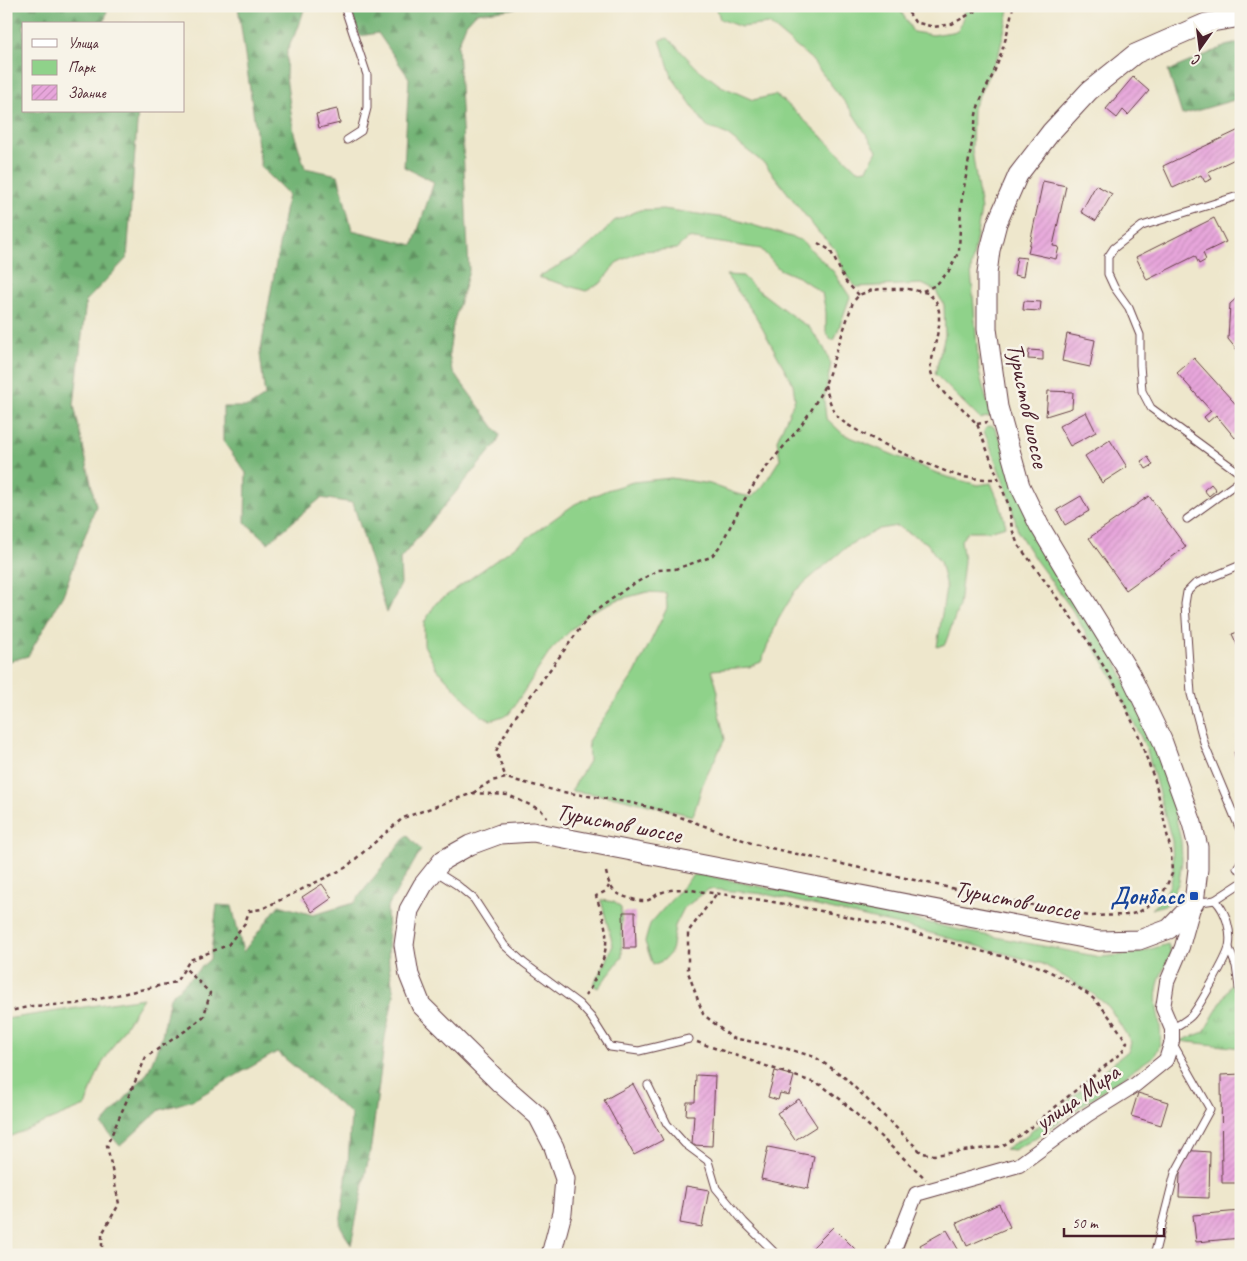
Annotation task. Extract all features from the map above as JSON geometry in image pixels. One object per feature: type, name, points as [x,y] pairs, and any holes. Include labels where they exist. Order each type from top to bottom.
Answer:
[{"type":"main road","name":"Туристов шоссе","points":[[551,1255],[562,1213],[565,1179],[554,1148],[538,1116],[499,1082],[421,1005],[408,975],[404,945],[409,910],[423,884],[443,860],[470,845],[500,834],[533,832],[1099,941],[1172,940],[1168,929],[1194,903],[1198,869],[1198,847],[1192,823],[1162,740],[1130,674],[1039,525],[1020,486],[998,407],[987,329],[987,274],[996,223],[1018,175],[1052,132],[1089,91],[1135,54],[1206,23],[1241,16]]},
{"type":"street","points":[[1172,1035],[1163,1008],[1172,940],[1194,903]]},
{"type":"street","name":"улица Мира","points":[[892,1255],[916,1194],[1019,1165],[1087,1116],[1135,1085],[1166,1060],[1172,1035]]},
{"type":"lane","points":[[344,6],[366,75],[367,108],[361,131],[347,140]]},
{"type":"lane","points":[[1241,195],[1142,226],[1114,248],[1108,257],[1108,274],[1114,287],[1129,308],[1140,335],[1142,391],[1151,408],[1241,474]]},
{"type":"lane","points":[[1187,519],[1241,480]]},
{"type":"lane","points":[[1241,565],[1195,584],[1187,592],[1185,604],[1191,694],[1205,746],[1241,832]]},
{"type":"lane","points":[[1241,862],[1237,868],[1241,870]]},
{"type":"lane","points":[[434,871],[457,885],[474,899],[504,945],[524,963],[579,1004],[591,1017],[610,1047],[639,1051],[690,1039]]},
{"type":"lane","points":[[1194,903],[1214,900],[1241,883]]},
{"type":"lane","points":[[1214,900],[1226,915],[1229,948],[1236,966],[1241,1002]]},
{"type":"lane","points":[[1155,1252],[1175,1173],[1210,1109],[1172,1035],[1200,1004],[1229,948]]},
{"type":"lane","points":[[648,1085],[667,1124],[685,1144],[708,1161],[716,1188],[744,1222],[777,1255]]},
{"type":"path","points":[[904,6],[915,22],[934,28],[952,24],[977,10],[980,6]]},
{"type":"path","points":[[922,292],[936,284],[949,271],[959,251],[961,204],[975,126],[975,115],[983,92],[996,69],[1004,46],[1013,6]]},
{"type":"path","points":[[818,243],[830,250],[846,282],[859,295]]},
{"type":"path","points":[[6,1012],[32,1006],[76,1004],[176,982],[190,960],[228,945],[245,923],[249,911],[262,909],[345,868],[403,818],[474,793],[491,781],[506,778],[557,792],[632,803],[661,810],[754,844],[779,850],[982,895],[1089,916],[1128,915],[1139,912],[1163,893],[1172,874],[1171,852],[1156,784],[1138,734],[1117,688],[1090,644],[1018,545],[1012,529],[1009,506],[977,424],[934,381],[930,369],[939,326],[939,311],[936,302],[928,294],[908,289],[872,290],[859,295],[853,302],[825,385],[799,428],[760,475],[743,502],[720,546],[710,558],[675,569],[658,570],[627,588],[590,615],[512,720],[496,751],[506,778]]},
{"type":"path","points":[[825,385],[830,402],[838,418],[854,429],[938,468],[960,476],[997,479]]},
{"type":"path","points":[[474,793],[508,795],[541,810],[564,838]]},
{"type":"path","points":[[606,872],[609,886],[619,895],[634,900],[652,900],[661,892],[678,889],[717,893],[771,900],[917,932],[1030,964],[1055,974],[1089,996],[1110,1016],[1127,1042],[1122,1052],[1025,1132],[1002,1146],[934,1155],[922,1153],[843,1076],[815,1057],[781,1047],[732,1038],[703,1014],[688,972],[688,932],[717,893]]},
{"type":"path","points":[[589,990],[603,961],[608,944],[606,923],[596,896],[606,891],[609,886]]},
{"type":"path","points":[[102,1255],[102,1234],[119,1204],[107,1145],[146,1057],[204,1016],[210,993],[185,968]]},
{"type":"path","points":[[690,1039],[821,1085],[840,1098],[936,1188]]},
{"type":"green space","points":[[6,6],[108,6],[104,22],[22,22],[22,112],[138,112],[127,258],[86,301],[74,405],[96,506],[63,595],[28,656],[6,662]]},
{"type":"green space","points":[[238,6],[305,6],[299,26],[287,50],[286,77],[294,133],[305,168],[338,175],[352,230],[413,245],[434,182],[404,167],[409,78],[378,33],[360,36],[349,6],[522,6],[476,13],[466,24],[458,45],[469,271],[453,325],[449,354],[452,370],[500,435],[497,443],[400,559],[401,584],[387,613],[353,503],[321,498],[268,543],[245,522],[246,473],[223,441],[223,407],[248,407],[265,396],[260,354],[288,194],[261,167]]},
{"type":"green space","points":[[716,6],[898,6],[913,32],[933,35],[958,31],[967,6],[1010,6],[999,53],[973,108],[972,150],[981,210],[971,270],[979,372],[991,416],[980,419],[935,374],[945,335],[944,305],[936,291],[922,284],[856,287],[845,274],[836,250],[819,233],[765,164],[726,134],[706,126],[672,77],[660,40],[668,38],[697,68],[721,86],[753,100],[775,95],[784,101],[857,170],[867,169],[877,151],[850,109],[811,59],[769,24],[741,27],[720,19]]},
{"type":"green space","points":[[1233,43],[1241,43],[1241,98],[1182,115],[1168,71]]},
{"type":"green space","points":[[663,209],[733,219],[801,240],[833,271],[850,297],[835,339],[831,340],[826,333],[826,312],[822,293],[800,278],[779,269],[761,249],[688,238],[676,249],[641,251],[616,263],[601,283],[586,291],[538,277],[581,253],[614,221],[640,210]]},
{"type":"green space","points":[[726,275],[743,276],[754,287],[809,327],[824,348],[831,364],[824,400],[826,418],[843,434],[944,476],[978,485],[991,483],[1000,504],[1006,526],[989,531],[969,531],[961,540],[964,561],[959,606],[945,644],[937,647],[946,587],[940,562],[927,543],[897,526],[879,529],[849,545],[795,591],[778,620],[761,662],[749,667],[712,670],[718,692],[717,705],[725,739],[703,783],[693,816],[616,797],[571,791],[589,761],[588,741],[635,673],[667,608],[666,593],[647,592],[617,600],[588,613],[551,650],[509,714],[491,720],[481,716],[436,668],[424,645],[424,623],[436,603],[575,504],[607,490],[633,482],[671,478],[710,484],[737,494],[752,497],[763,486],[780,459],[777,440],[795,399],[793,384],[755,315]]},
{"type":"green space","points":[[987,427],[994,427],[1118,666],[1165,769],[1181,841],[1182,860],[1179,882],[1168,904],[1151,909],[1163,898],[1170,885],[1173,865],[1172,841],[1147,750],[1113,678],[1071,608],[1035,559],[1018,532],[1009,496],[984,431]]},
{"type":"green space","points":[[407,835],[421,850],[387,908],[389,966],[394,995],[385,1037],[371,1146],[351,1245],[340,1225],[348,1164],[351,1114],[277,1052],[193,1100],[160,1110],[120,1146],[102,1125],[148,1072],[162,1036],[170,997],[210,959],[217,905],[232,906],[243,952],[279,905],[313,915],[354,903]]},
{"type":"green space","points":[[693,875],[704,875],[869,909],[964,931],[1100,957],[1134,954],[1168,944],[1171,953],[1161,975],[1156,999],[1160,1032],[1158,1048],[1154,1056],[1029,1142],[1014,1150],[1005,1149],[1027,1135],[1129,1050],[1131,1042],[1109,1007],[1093,994],[1043,964],[912,928],[765,894],[709,889],[684,908],[675,926],[671,952],[664,960],[653,965],[645,942],[650,924]]},
{"type":"green space","points":[[601,900],[614,902],[621,908],[622,957],[598,988],[593,985],[613,945]]},
{"type":"green space","points":[[1241,967],[1241,1048],[1180,1041],[1204,1032]]},
{"type":"green space","points":[[143,998],[100,1067],[85,1106],[6,1138],[6,1019]]},
{"type":"building","points":[[1133,77],[1149,91],[1128,115],[1123,110],[1117,118],[1106,109]]},
{"type":"building","points":[[337,109],[340,123],[319,128],[316,114]]},
{"type":"building","points":[[1239,130],[1241,134],[1241,156],[1208,172],[1212,179],[1205,182],[1201,175],[1173,188],[1163,166]]},
{"type":"building","points":[[1043,181],[1066,186],[1053,246],[1059,247],[1056,259],[1028,253]]},
{"type":"building","points":[[1096,185],[1112,194],[1096,221],[1081,212]]},
{"type":"building","points":[[1214,218],[1226,242],[1203,253],[1206,260],[1199,264],[1195,256],[1147,280],[1136,257]]},
{"type":"building","points":[[1017,257],[1026,258],[1023,277],[1014,275]]},
{"type":"building","points":[[1241,294],[1241,355],[1228,339],[1230,304]]},
{"type":"building","points":[[1024,301],[1041,302],[1040,311],[1023,310]]},
{"type":"building","points":[[1067,334],[1095,340],[1090,367],[1062,361]]},
{"type":"building","points":[[1029,350],[1043,351],[1043,360],[1028,359]]},
{"type":"building","points":[[1194,358],[1241,410],[1241,433],[1235,438],[1216,415],[1208,422],[1204,417],[1211,411],[1177,373]]},
{"type":"building","points":[[1048,391],[1073,392],[1072,408],[1046,416]]},
{"type":"building","points":[[1086,412],[1096,432],[1070,446],[1059,426]]},
{"type":"building","points":[[1110,440],[1127,467],[1102,483],[1085,456]]},
{"type":"building","points":[[1148,457],[1153,465],[1146,469],[1141,461]]},
{"type":"building","points":[[1211,484],[1216,490],[1209,496],[1204,490]]},
{"type":"building","points":[[1081,496],[1089,511],[1065,525],[1057,510]]},
{"type":"building","points":[[1149,496],[1186,547],[1126,590],[1089,538]]},
{"type":"building","points":[[1241,631],[1241,653],[1232,634]]},
{"type":"building","points":[[1241,750],[1241,774],[1240,774],[1234,752]]},
{"type":"building","points":[[322,884],[332,898],[312,912],[302,897]]},
{"type":"building","points":[[623,912],[635,912],[636,948],[624,948]]},
{"type":"building","points":[[775,1071],[794,1076],[789,1095],[780,1093],[778,1100],[768,1097]]},
{"type":"building","points":[[1241,1074],[1241,1183],[1222,1183],[1221,1075]]},
{"type":"building","points":[[696,1075],[715,1076],[712,1146],[692,1145],[694,1115],[686,1115],[687,1102],[695,1102]]},
{"type":"building","points":[[633,1084],[663,1140],[634,1155],[604,1100]]},
{"type":"building","points":[[1138,1093],[1168,1102],[1161,1125],[1131,1116]]},
{"type":"building","points":[[799,1099],[817,1126],[795,1140],[777,1113]]},
{"type":"building","points":[[768,1147],[814,1156],[808,1189],[761,1179]]},
{"type":"building","points":[[1181,1150],[1210,1152],[1209,1198],[1179,1197]]},
{"type":"building","points":[[686,1186],[709,1190],[702,1227],[680,1223]]},
{"type":"building","points":[[999,1204],[1010,1227],[967,1246],[957,1223]]},
{"type":"building","points":[[1241,1211],[1241,1238],[1196,1242],[1193,1215]]},
{"type":"building","points":[[833,1227],[858,1252],[855,1255],[819,1255],[812,1248]]},
{"type":"building","points":[[947,1230],[958,1249],[948,1255],[925,1255],[920,1245]]},
{"type":"place","name":"Донбасс","points":[[1194,896]]}]
